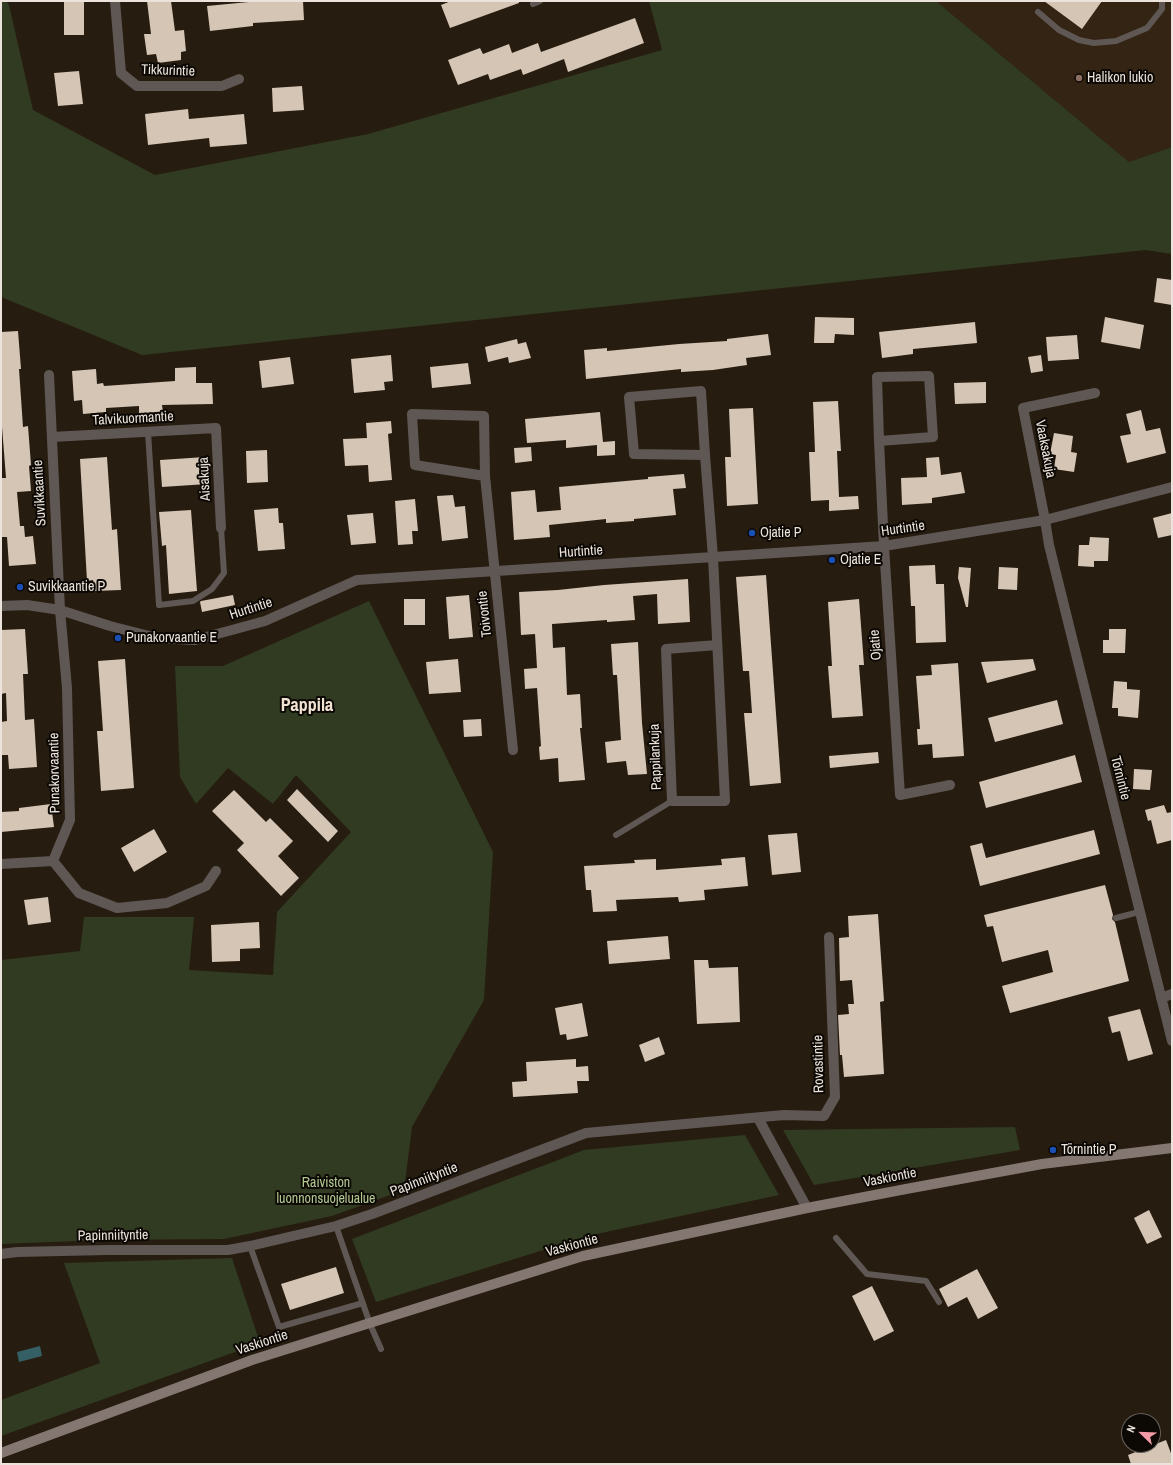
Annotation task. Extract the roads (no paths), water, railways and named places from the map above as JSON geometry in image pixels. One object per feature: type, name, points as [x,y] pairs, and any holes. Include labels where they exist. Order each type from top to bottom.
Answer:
[{"type":"main road","name":"Vaskiontie","points":[[1,1453],[252,1360],[583,1256],[807,1208],[1042,1164],[1172,1148]]},
{"type":"street","name":"Tikkurintie","points":[[115,1],[121,73],[137,86],[222,86],[239,79]]},
{"type":"street","name":"Suvikkaantie","points":[[49,375],[60,610]]},
{"type":"street","name":"Ojatie","points":[[879,442],[933,437],[929,376],[877,377],[879,442],[884,546],[900,795],[950,785]]},
{"type":"street","name":"Pappilankuja","points":[[705,455],[634,454],[629,397],[701,391],[713,557],[725,801],[672,801],[666,649],[717,645]]},
{"type":"street","name":"Vaaksakuja","points":[[1045,520],[1023,408],[1096,393]]},
{"type":"street","name":"Toivontie","points":[[486,476],[415,465],[412,414],[484,416],[486,476],[494,572],[513,750]]},
{"type":"street","name":"Talvikuormantie","points":[[52,437],[216,428]]},
{"type":"street","name":"Aisakuja","points":[[216,428],[221,528]]},
{"type":"street","name":"Hurtintie","points":[[1,606],[27,605],[60,610],[110,626],[157,638],[195,640],[265,621],[357,580],[884,546],[1045,520],[1172,487]]},
{"type":"street","name":"Törnintie","points":[[1045,520],[1049,545],[1172,1041]]},
{"type":"street","name":"Punakorvaantie","points":[[53,862],[70,820],[67,688],[60,610]]},
{"type":"street","points":[[1,864],[53,862],[79,893],[117,908],[167,903],[206,886],[216,871]]},
{"type":"street","name":"Rovastintie","points":[[758,1118],[784,1115],[824,1116],[835,1097],[829,937]]},
{"type":"street","points":[[1161,998],[1172,994]]},
{"type":"street","points":[[758,1118],[807,1208]]},
{"type":"street","name":"Papinniityntie","points":[[1,1254],[17,1252],[92,1250],[228,1250],[336,1226],[372,1214],[586,1133],[758,1118]]},
{"type":"lane","points":[[533,4],[540,1]]},
{"type":"lane","points":[[1038,12],[1059,30],[1079,40],[1094,43],[1109,42],[1116,41],[1147,28],[1162,9],[1162,1]]},
{"type":"lane","points":[[148,432],[159,605],[193,601],[212,588],[224,573],[221,528]]},
{"type":"lane","points":[[616,835],[672,801]]},
{"type":"lane","points":[[1116,918],[1139,912]]},
{"type":"lane","points":[[336,1226],[370,1324],[381,1349]]},
{"type":"lane","points":[[836,1238],[868,1274],[926,1281],[939,1302]]},
{"type":"lane","points":[[250,1246],[279,1327],[363,1303]]},
{"type":"water","points":[[40,1346],[42,1356],[19,1362],[17,1352]]},
{"type":"place","name":"Halikon lukio","points":[[1079,78]]},
{"type":"place","name":"Ojatie P","points":[[752,533]]},
{"type":"place","name":"Ojatie E","points":[[832,560]]},
{"type":"place","name":"Suvikkaantie P","points":[[20,587]]},
{"type":"place","name":"Punakorvaantie E","points":[[118,638]]},
{"type":"place","name":"Törnintie P","points":[[1053,1150]]},
{"type":"district","name":"Pappila","points":[[307,706]]},
{"type":"park label","name":"Raiviston luonnonsuojelualue","points":[[326,1192]]}]
